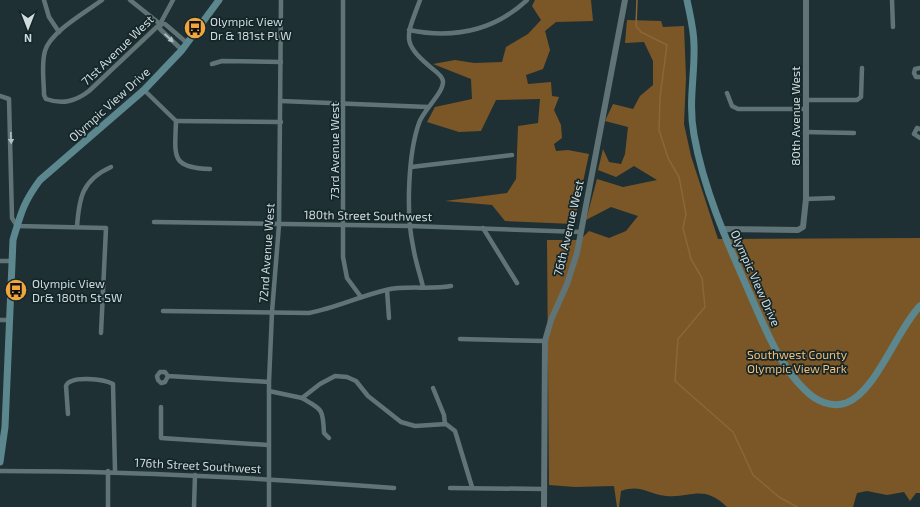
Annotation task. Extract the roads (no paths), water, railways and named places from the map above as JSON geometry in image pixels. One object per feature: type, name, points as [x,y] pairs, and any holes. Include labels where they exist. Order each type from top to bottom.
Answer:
[{"type":"main road","name":"Olympic View Drive","points":[[0,462],[5,427],[13,240],[21,212],[27,198],[40,180],[144,90],[182,50],[219,0]]},
{"type":"main road","name":"Olympic View Drive","points":[[687,0],[694,42],[691,93],[692,126],[706,184],[722,229],[760,316],[779,353],[800,386],[822,402],[833,405],[843,404],[861,394],[877,372],[905,324],[920,306]]},
{"type":"street","points":[[44,0],[49,17],[59,32],[102,0]]},
{"type":"street","points":[[130,0],[160,24],[165,24],[187,43]]},
{"type":"street","name":"71st Avenue West","points":[[59,32],[47,44],[44,53],[44,95],[46,99],[54,102],[67,102],[79,98],[89,91],[160,24],[173,0]]},
{"type":"street","name":"72nd Avenue West","points":[[269,507],[269,382],[272,312],[280,225],[281,0]]},
{"type":"street","name":"73rd Avenue West","points":[[343,0],[344,268],[348,278],[361,297]]},
{"type":"street","points":[[420,0],[409,30],[411,48],[441,76],[443,81],[442,88],[419,121],[411,167],[410,226],[412,246],[423,287]]},
{"type":"street","points":[[409,30],[428,34],[450,34],[477,29],[497,22],[518,9],[528,0]]},
{"type":"street","name":"76th Avenue West","points":[[544,507],[545,341],[551,320],[569,279],[581,232],[625,0]]},
{"type":"street","name":"80th Avenue West","points":[[722,229],[800,229],[803,227],[806,199],[806,0]]},
{"type":"street","points":[[892,0],[893,27]]},
{"type":"street","points":[[160,24],[160,29],[182,50]]},
{"type":"street","points":[[212,64],[222,61],[281,62]]},
{"type":"street","points":[[805,100],[857,100],[861,97],[863,91],[862,68]]},
{"type":"street","points":[[920,68],[916,69],[914,73],[916,77],[920,77]]},
{"type":"street","points":[[144,90],[176,121],[281,122]]},
{"type":"street","points":[[727,93],[732,106],[738,109],[805,109]]},
{"type":"street","points":[[0,96],[8,99],[12,218],[17,226],[106,228],[101,333]]},
{"type":"street","points":[[280,101],[428,107]]},
{"type":"street","points":[[176,121],[175,144],[177,158],[180,164],[195,169],[210,169]]},
{"type":"street","points":[[920,129],[917,128],[914,134],[920,138]]},
{"type":"street","points":[[805,132],[854,133]]},
{"type":"street","points":[[411,167],[512,155]]},
{"type":"street","points":[[77,227],[79,203],[82,192],[89,182],[100,172],[111,167]]},
{"type":"street","points":[[806,199],[833,198]]},
{"type":"street","name":"180th Street Southwest","points":[[154,222],[410,226],[581,232]]},
{"type":"street","points":[[483,228],[517,282]]},
{"type":"street","points":[[0,261],[12,261]]},
{"type":"street","points":[[163,311],[309,313],[327,310],[361,297],[387,290],[423,287],[441,288],[451,286]]},
{"type":"street","points":[[387,290],[389,318]]},
{"type":"street","points":[[0,320],[9,320]]},
{"type":"street","points":[[460,339],[545,341]]},
{"type":"street","points":[[168,376],[269,382]]},
{"type":"street","points":[[302,398],[320,384],[335,376],[347,377],[356,381],[368,396],[401,422],[415,426],[445,424],[455,431],[472,487]]},
{"type":"street","points":[[68,414],[66,386],[72,379],[93,380],[113,384],[115,471]]},
{"type":"street","points":[[433,388],[444,415],[445,424]]},
{"type":"street","points":[[269,391],[302,398],[320,409],[323,414],[324,433],[329,438]]},
{"type":"street","points":[[161,406],[161,438],[268,445]]},
{"type":"street","name":"176th Street Southwest","points":[[0,471],[115,471],[269,479],[394,488]]},
{"type":"street","points":[[108,471],[108,507]]},
{"type":"street","points":[[194,507],[195,475]]},
{"type":"street","points":[[450,488],[472,487],[544,489]]},
{"type":"waterway","points":[[637,0],[636,26],[641,32],[667,45],[660,97],[659,130],[668,158],[679,177],[686,214],[683,228],[691,259],[702,278],[705,307],[678,339],[675,381],[733,432],[753,475],[779,497],[797,507]]},
{"type":"place","name":"Olympic View Dr & 181st Pl W","points":[[195,28]]},
{"type":"place","name":"Olympic View Dr& 180th St SW","points":[[16,290]]},
{"type":"park label","name":"Southwest County Olympic View Park","points":[[797,361]]}]
